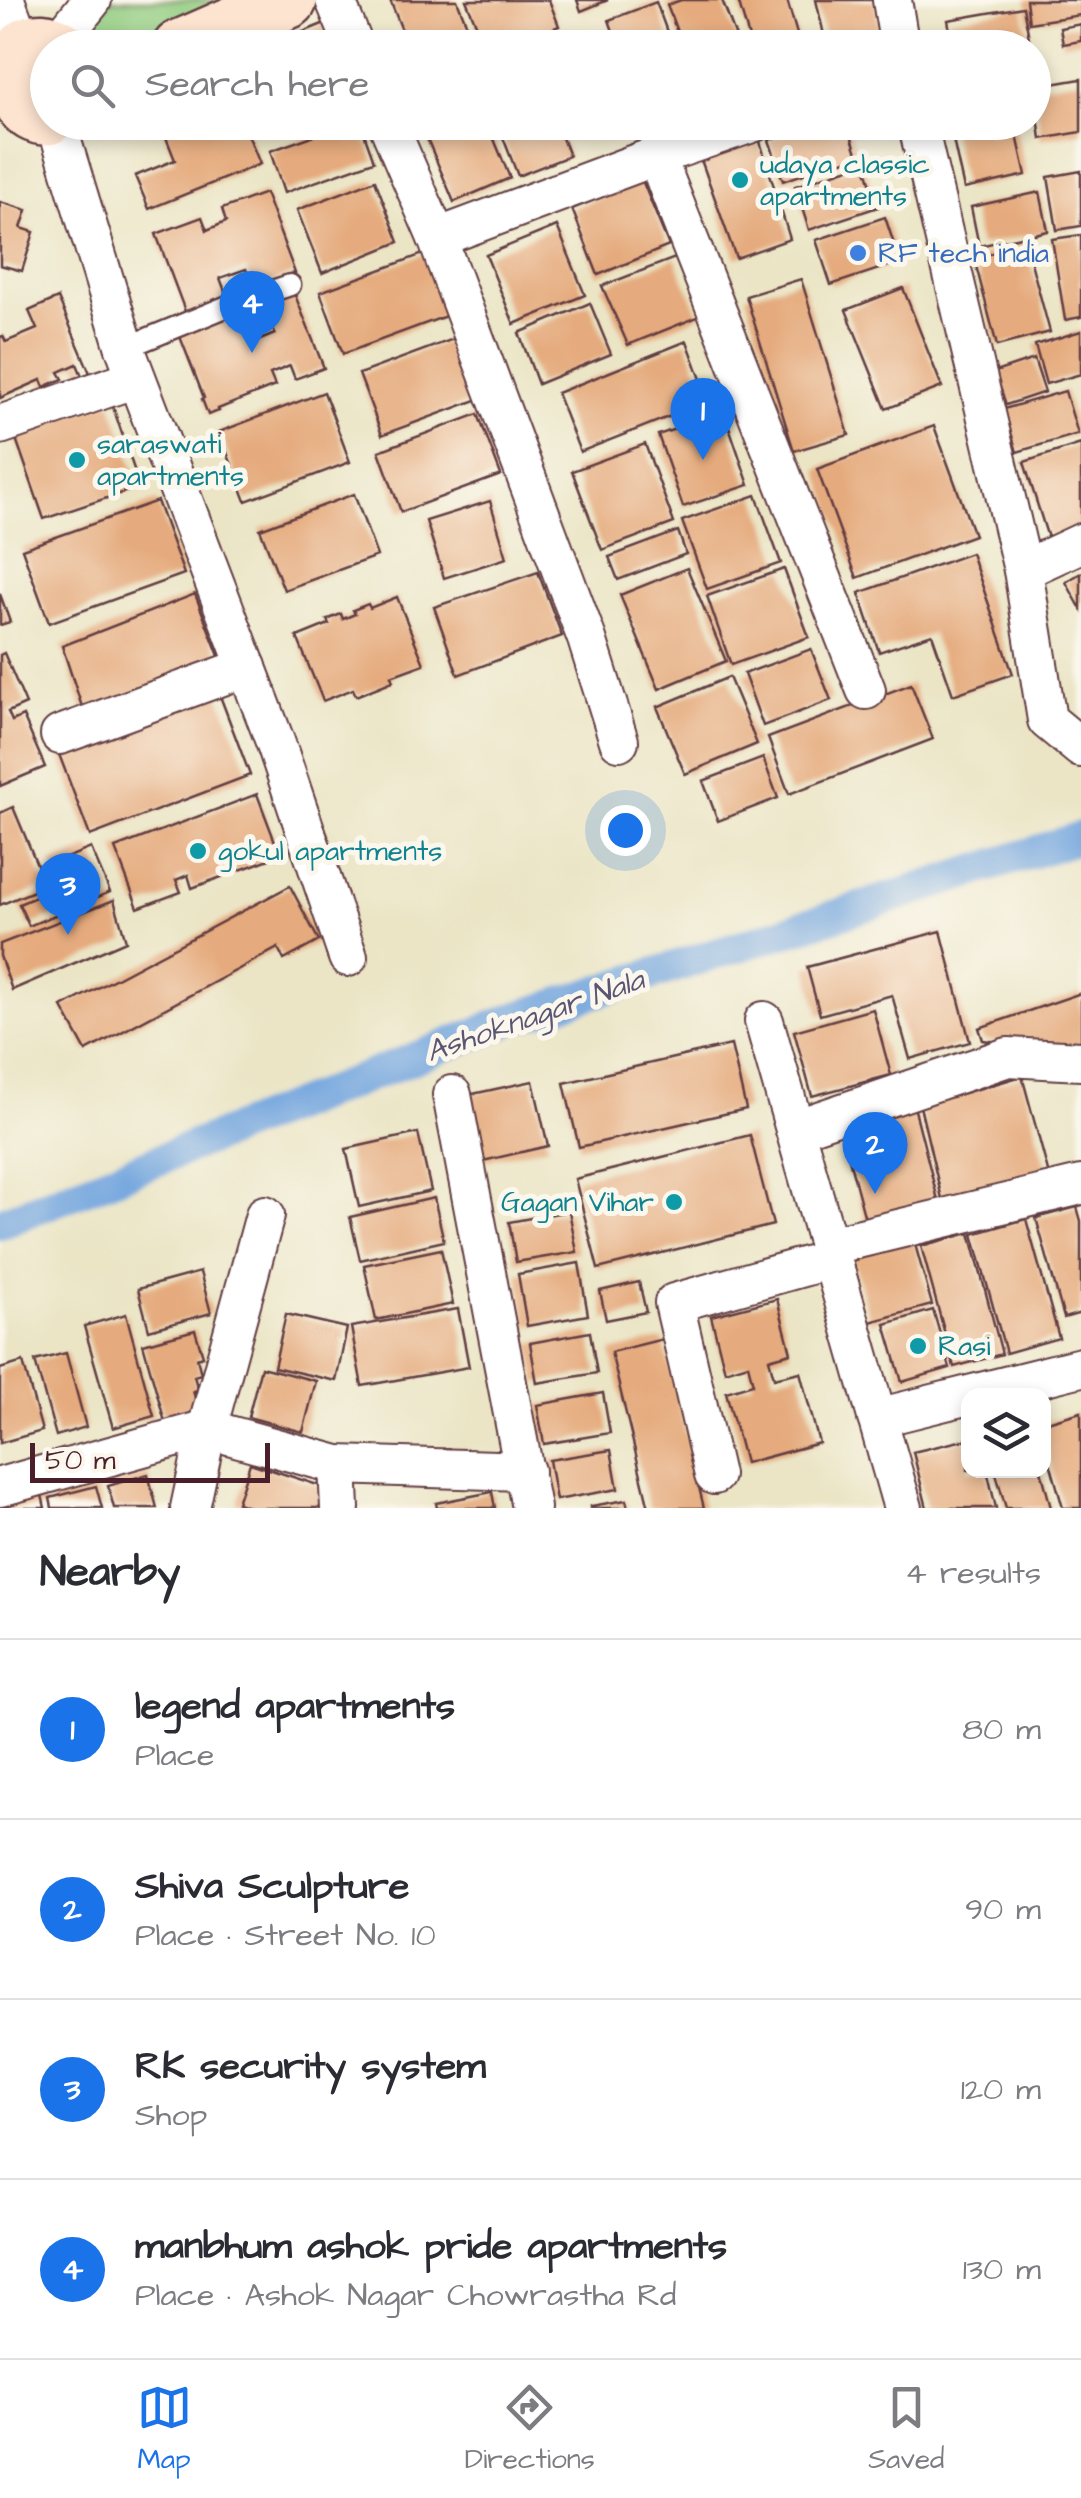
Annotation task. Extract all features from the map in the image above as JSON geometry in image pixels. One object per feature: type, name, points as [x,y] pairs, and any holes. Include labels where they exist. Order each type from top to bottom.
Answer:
[{"type":"main road","points":[[221,30],[289,0]]},
{"type":"main road","points":[[29,115],[7,94],[4,82],[10,58],[30,39]]},
{"type":"street","points":[[42,30],[92,0]]},
{"type":"street","points":[[335,0],[348,30]]},
{"type":"street","points":[[892,0],[897,30]]},
{"type":"street","points":[[39,140],[130,363],[276,744],[348,956]]},
{"type":"street","points":[[395,140],[437,238],[587,639],[620,741]]},
{"type":"street","points":[[437,238],[703,140]]},
{"type":"street","points":[[920,140],[1022,570],[1071,732]]},
{"type":"street","points":[[656,156],[866,690]]},
{"type":"street","points":[[0,425],[130,363]]},
{"type":"street","points":[[1022,570],[1081,543]]},
{"type":"street","points":[[60,734],[246,666]]},
{"type":"street","points":[[764,1021],[807,1125],[903,1508]]},
{"type":"street","points":[[807,1125],[1008,1056],[1081,1062]]},
{"type":"street","points":[[0,1487],[207,1429],[338,1465],[528,1490],[452,1095]]},
{"type":"street","points":[[714,1476],[674,1303],[837,1249],[1081,1186]]},
{"type":"street","points":[[190,1508],[207,1429],[265,1215]]},
{"type":"street","points":[[878,1418],[1081,1367]]},
{"type":"street","points":[[338,1465],[340,1508]]},
{"type":"lane","points":[[130,363],[228,306],[290,285]]},
{"type":"green space","points":[[111,0],[228,0],[174,30],[82,30]]},
{"type":"building","points":[[390,0],[457,0],[469,30],[402,30]]},
{"type":"building","points":[[466,0],[549,0],[559,26],[549,30],[478,30]]},
{"type":"building","points":[[577,0],[608,0],[581,11]]},
{"type":"building","points":[[681,0],[722,0],[733,30],[676,30],[667,5]]},
{"type":"building","points":[[738,0],[787,0],[796,30],[747,30]]},
{"type":"building","points":[[816,0],[874,0],[880,30],[823,30]]},
{"type":"building","points":[[1026,0],[1081,0],[1081,15],[1029,23]]},
{"type":"building","points":[[656,2],[666,30],[613,30],[609,20]]},
{"type":"building","points":[[1023,7],[1027,30],[950,30],[948,20]]},
{"type":"building","points":[[330,21],[334,30],[308,30]]},
{"type":"building","points":[[1081,24],[1081,41],[1063,44],[1060,28]]},
{"type":"building","points":[[1081,79],[1081,132],[1051,137],[1051,84]]},
{"type":"building","points":[[167,140],[250,140],[260,164],[149,209],[135,176],[175,160]]},
{"type":"building","points":[[301,140],[366,140],[374,161],[284,193],[270,151]]},
{"type":"building","points":[[428,140],[494,140],[510,178],[454,202]]},
{"type":"building","points":[[504,140],[563,140],[569,156],[518,176]]},
{"type":"building","name":"udaya classic apartments","points":[[742,140],[760,140],[790,239],[736,258],[699,154]]},
{"type":"building","points":[[769,140],[853,140],[858,156],[783,181]]},
{"type":"building","points":[[953,140],[1018,140],[1026,175],[964,189]]},
{"type":"building","points":[[864,163],[878,207],[809,230],[795,186]]},
{"type":"building","points":[[1081,171],[1081,226],[1057,230],[1048,177]]},
{"type":"building","points":[[375,180],[399,242],[322,273],[297,210]]},
{"type":"building","points":[[642,180],[669,246],[598,275],[572,209]]},
{"type":"building","points":[[1040,192],[1048,231],[979,246],[971,207]]},
{"type":"building","points":[[265,193],[295,273],[254,289],[246,269],[220,278],[228,299],[186,314],[156,234],[202,217],[207,230],[226,222],[222,209]]},
{"type":"building","points":[[0,202],[27,210],[21,228],[34,232],[22,271],[0,265]]},
{"type":"building","points":[[885,217],[900,262],[831,285],[816,240]]},
{"type":"building","points":[[557,226],[585,295],[514,324],[486,255]]},
{"type":"building","points":[[1081,235],[1081,317],[1065,320],[1052,239]]},
{"type":"building","points":[[1026,244],[1050,332],[997,346],[974,258]]},
{"type":"building","points":[[423,254],[446,316],[343,354],[320,292]]},
{"type":"building","points":[[675,258],[700,316],[628,345],[602,286]]},
{"type":"building","points":[[801,279],[849,435],[794,451],[746,296]]},
{"type":"building","points":[[903,288],[942,387],[886,409],[846,310]]},
{"type":"building","points":[[293,290],[324,368],[295,379],[290,366],[270,374],[275,386],[208,415],[179,334],[247,307],[260,340],[275,334],[262,301]]},
{"type":"building","points":[[58,298],[90,373],[82,376],[77,364],[59,372],[63,379],[44,387],[41,380],[0,398],[0,337],[6,342],[37,329],[29,311]]},
{"type":"building","points":[[590,303],[611,354],[538,384],[519,333]]},
{"type":"building","points":[[1081,331],[1081,374],[1046,384],[1035,345]]},
{"type":"building","points":[[456,338],[479,399],[382,435],[359,374]]},
{"type":"building","points":[[687,341],[709,401],[580,452],[557,393]]},
{"type":"building","points":[[1034,359],[1045,392],[1006,405],[995,372]]},
{"type":"building","points":[[1065,391],[1078,434],[1017,452],[1004,409]]},
{"type":"building","points":[[324,392],[350,462],[246,501],[219,432]]},
{"type":"building","name":"saraswati apartments","points":[[111,401],[140,487],[44,519],[14,433]]},
{"type":"building","points":[[724,412],[749,485],[683,507],[658,435]]},
{"type":"building","points":[[478,414],[501,475],[401,512],[379,451]]},
{"type":"building","points":[[934,426],[974,535],[857,578],[817,469]]},
{"type":"building","points":[[645,444],[674,523],[602,550],[572,471]]},
{"type":"building","points":[[1081,444],[1081,527],[1048,538],[1024,462]]},
{"type":"building","points":[[354,494],[377,556],[284,590],[260,529]]},
{"type":"building","points":[[756,495],[781,563],[707,589],[682,521]]},
{"type":"building","points":[[157,501],[184,574],[49,623],[22,549]]},
{"type":"building","points":[[490,501],[507,558],[444,578],[426,521]]},
{"type":"building","points":[[678,531],[686,554],[618,580],[609,557]]},
{"type":"building","points":[[971,553],[1013,674],[953,695],[932,634],[879,652],[859,593]]},
{"type":"building","points":[[687,568],[726,661],[659,689],[620,595]]},
{"type":"building","points":[[784,569],[809,637],[731,665],[707,596]]},
{"type":"building","points":[[538,572],[562,636],[458,675],[434,607]]},
{"type":"building","points":[[1081,573],[1081,609],[1066,582]]},
{"type":"building","points":[[0,594],[10,622],[0,625]]},
{"type":"building","points":[[195,594],[221,661],[84,713],[62,646]]},
{"type":"building","points":[[397,597],[424,664],[391,676],[393,681],[356,696],[353,689],[323,701],[297,637],[329,624],[327,620],[341,614],[343,619],[355,614],[353,610]]},
{"type":"building","points":[[811,649],[831,700],[763,726],[744,674]]},
{"type":"building","points":[[4,653],[26,704],[8,712],[12,721],[23,716],[45,767],[0,786],[0,655]]},
{"type":"building","points":[[729,677],[757,744],[685,774],[657,707]]},
{"type":"building","points":[[911,684],[933,739],[789,794],[768,738]]},
{"type":"building","points":[[217,688],[250,775],[90,836],[57,749]]},
{"type":"building","points":[[763,758],[778,798],[718,821],[703,781]]},
{"type":"building","name":"gokul apartments","points":[[257,794],[280,855],[192,888],[188,875],[176,880],[181,892],[138,908],[115,848]]},
{"type":"building","points":[[13,807],[46,886],[0,905],[0,813]]},
{"type":"building","points":[[91,848],[110,892],[29,926],[19,904],[61,886],[51,864]]},
{"type":"building","points":[[290,886],[319,941],[284,960],[278,948],[86,1051],[62,1007]]},
{"type":"building","points":[[114,900],[126,941],[12,990],[0,956],[0,944]]},
{"type":"building","points":[[941,931],[970,1042],[910,1059],[892,995],[820,1015],[807,967]]},
{"type":"building","points":[[1081,993],[1081,1053],[983,1040],[979,1028]]},
{"type":"building","points":[[873,1009],[891,1075],[812,1096],[794,1031]]},
{"type":"building","points":[[731,1045],[746,1109],[579,1147],[564,1083]]},
{"type":"building","points":[[1022,1076],[1050,1179],[944,1207],[920,1106]]},
{"type":"building","points":[[533,1081],[548,1146],[483,1161],[468,1095]]},
{"type":"building","points":[[914,1106],[939,1204],[866,1223],[840,1125]]},
{"type":"building","points":[[418,1133],[431,1191],[359,1207],[346,1149]]},
{"type":"building","name":"Gagan Vihar","points":[[750,1135],[773,1225],[598,1269],[575,1179]]},
{"type":"building","points":[[434,1198],[444,1241],[360,1260],[350,1217]]},
{"type":"building","points":[[1077,1207],[1081,1221],[1081,1313],[1064,1318],[1036,1218]]},
{"type":"building","points":[[569,1211],[577,1252],[516,1262],[509,1222]]},
{"type":"building","points":[[1026,1219],[1059,1338],[1006,1353],[973,1234]]},
{"type":"building","points":[[970,1233],[1002,1354],[954,1367],[921,1246]]},
{"type":"building","points":[[913,1237],[932,1305],[870,1322],[851,1254]]},
{"type":"building","points":[[441,1249],[453,1304],[376,1320],[364,1265]]},
{"type":"building","points":[[579,1263],[588,1315],[527,1326],[518,1274]]},
{"type":"building","points":[[200,1272],[211,1313],[149,1330],[138,1289]]},
{"type":"building","points":[[639,1282],[646,1312],[606,1320],[600,1291]]},
{"type":"building","points":[[777,1299],[791,1353],[769,1359],[774,1378],[800,1372],[819,1443],[745,1463],[726,1392],[753,1384],[748,1364],[725,1371],[711,1316]]},
{"type":"building","points":[[458,1309],[469,1367],[362,1386],[351,1327]]},
{"type":"building","name":"Rasi","points":[[933,1310],[950,1368],[902,1382],[885,1324]]},
{"type":"building","points":[[126,1314],[154,1416],[113,1428],[84,1326]]},
{"type":"building","points":[[286,1314],[347,1328],[336,1381],[274,1367]]},
{"type":"building","points":[[195,1330],[203,1356],[197,1358],[201,1374],[194,1376],[198,1390],[193,1391],[199,1412],[165,1422],[143,1344]]},
{"type":"building","points":[[590,1332],[597,1373],[537,1383],[530,1343]]},
{"type":"building","points":[[663,1339],[704,1508],[649,1508],[611,1352]]},
{"type":"building","points":[[66,1353],[86,1427],[56,1436],[35,1361]]},
{"type":"building","points":[[23,1362],[42,1431],[0,1443],[0,1369]]},
{"type":"building","points":[[261,1367],[316,1381],[303,1432],[248,1417]]},
{"type":"building","points":[[603,1393],[610,1433],[544,1444],[537,1405]]},
{"type":"building","points":[[1081,1412],[1081,1508],[1063,1508],[1051,1466],[1051,1421]]},
{"type":"building","points":[[961,1441],[961,1478],[989,1478],[996,1508],[927,1508],[913,1452]]},
{"type":"building","points":[[611,1450],[618,1489],[556,1500],[549,1460]]},
{"type":"building","points":[[250,1463],[327,1488],[320,1508],[253,1508],[237,1503]]},
{"type":"building","points":[[148,1474],[157,1508],[114,1508],[108,1486]]},
{"type":"building","points":[[997,1478],[1043,1478],[1051,1508],[1006,1508]]},
{"type":"building","points":[[96,1486],[102,1508],[52,1508],[50,1498]]},
{"type":"building","points":[[492,1492],[495,1508],[437,1508],[436,1503]]},
{"type":"building","points":[[42,1495],[45,1508],[1,1508],[1,1507]]},
{"type":"building","points":[[626,1500],[628,1508],[591,1508],[591,1506]]},
{"type":"waterway","name":"Ashoknagar Nala","points":[[0,1223],[515,1018],[1081,837]]},
{"type":"place","name":"udaya classic apartments","points":[[740,180]]},
{"type":"place","name":"RF tech india","points":[[858,253]]},
{"type":"place","name":"manbhum ashok pride apartments","points":[[252,353]]},
{"type":"place","name":"saraswati apartments","points":[[77,460]]},
{"type":"place","name":"legend apartments","points":[[703,460]]},
{"type":"place","name":"gokul apartments","points":[[198,851]]},
{"type":"place","name":"RK security system","points":[[68,935]]},
{"type":"place","name":"Shiva Sculpture","points":[[875,1194]]},
{"type":"place","name":"Gagan Vihar","points":[[674,1202]]},
{"type":"place","name":"Rasi","points":[[918,1346]]}]
